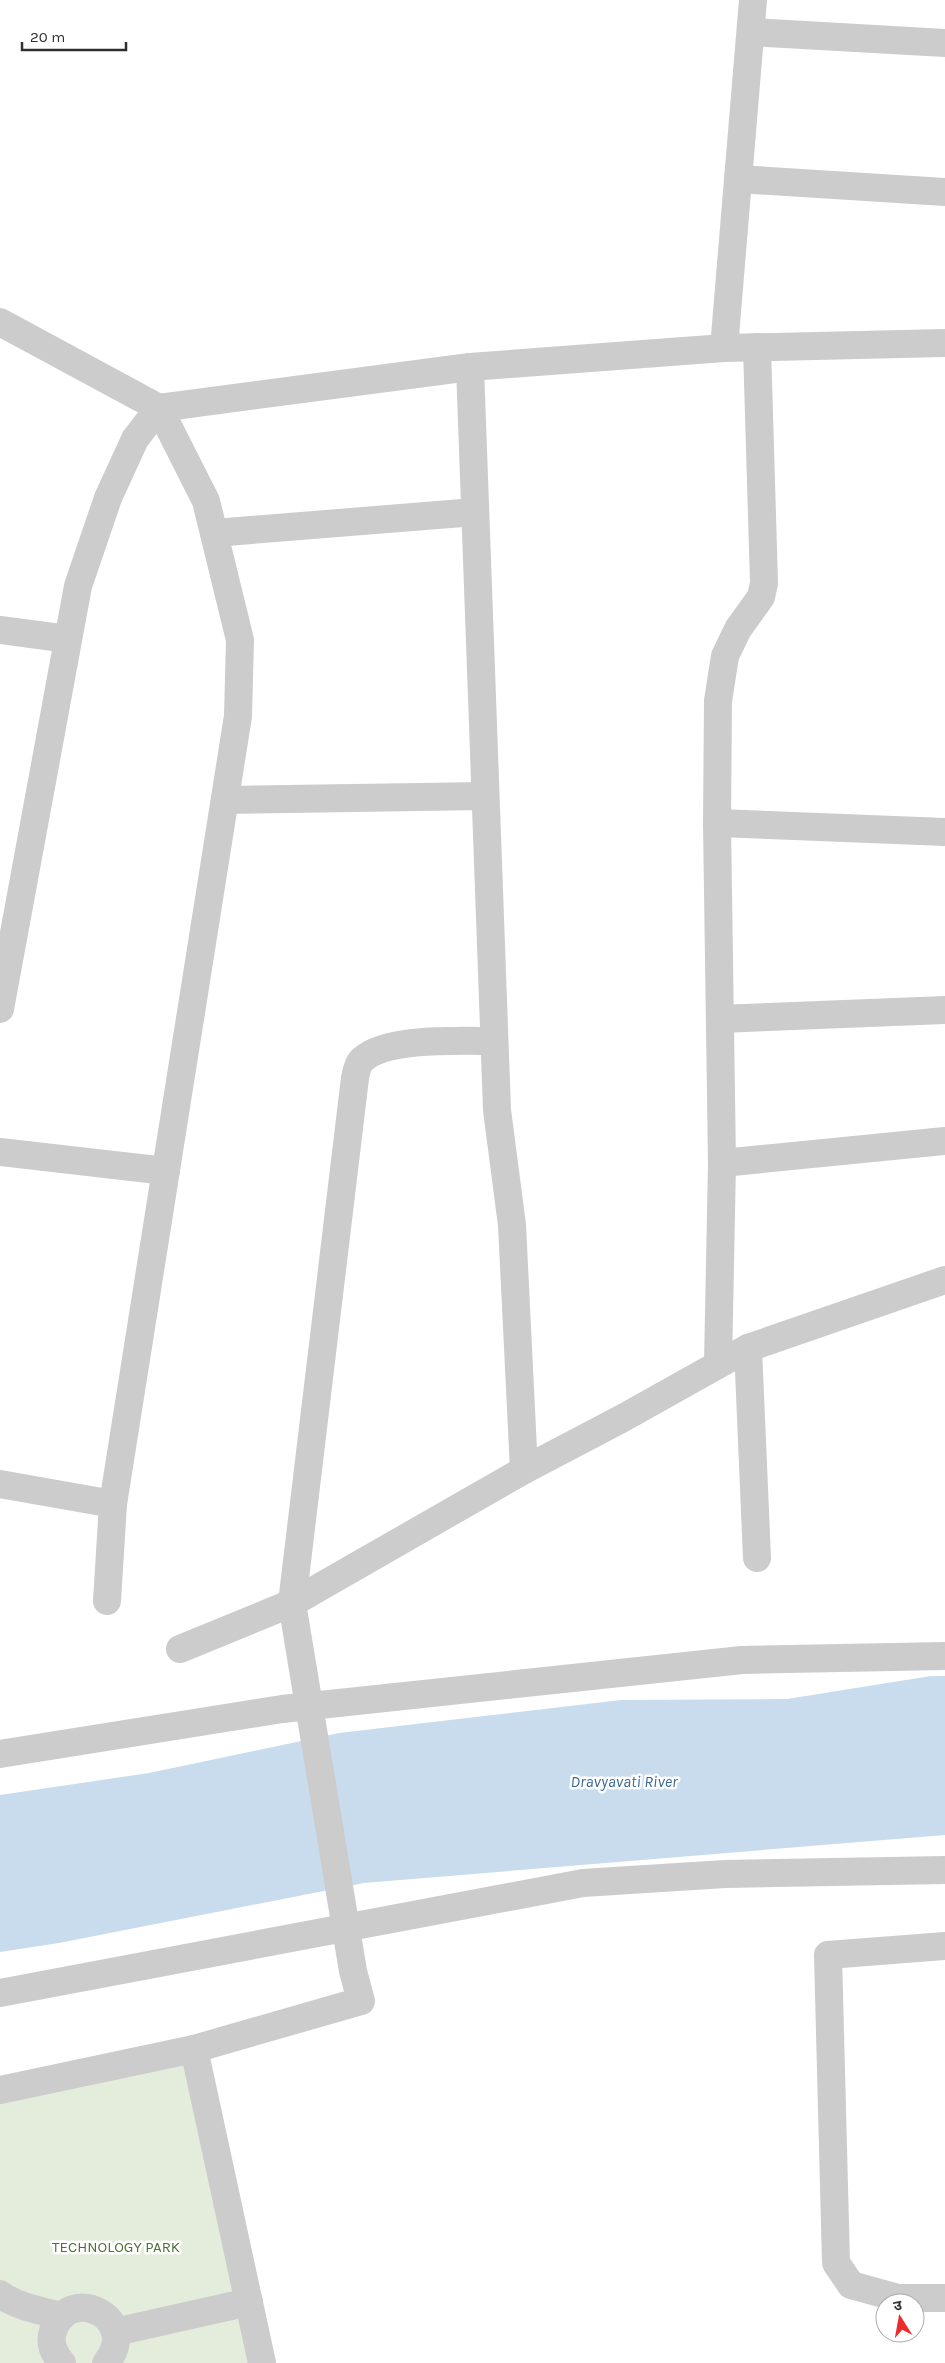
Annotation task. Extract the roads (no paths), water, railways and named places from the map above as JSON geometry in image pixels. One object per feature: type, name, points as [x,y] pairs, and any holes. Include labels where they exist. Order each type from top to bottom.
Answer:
[{"type":"street","points":[[724,348],[754,0]]},
{"type":"street","points":[[751,32],[945,43]]},
{"type":"street","points":[[738,179],[945,192]]},
{"type":"street","points":[[0,322],[159,408],[206,501],[240,640],[238,716],[113,1504],[107,1601]]},
{"type":"street","points":[[0,1009],[78,586],[108,498],[135,439],[159,408],[470,366],[724,348],[945,344]]},
{"type":"street","points":[[718,1364],[722,1163],[717,823],[718,700],[725,656],[738,629],[761,597],[764,583],[757,347]]},
{"type":"street","points":[[470,366],[497,1110],[512,1225],[524,1470]]},
{"type":"street","points":[[214,533],[475,512]]},
{"type":"street","points":[[0,630],[68,639]]},
{"type":"street","points":[[225,800],[485,796]]},
{"type":"street","points":[[717,823],[945,832]]},
{"type":"street","points":[[720,1019],[945,1010]]},
{"type":"street","points":[[0,2090],[194,2049],[361,2001],[352,1961],[292,1603],[355,1078],[360,1061],[376,1051],[430,1041],[494,1041]]},
{"type":"street","points":[[722,1163],[945,1141]]},
{"type":"street","points":[[0,1152],[166,1171]]},
{"type":"street","points":[[180,1649],[292,1603],[524,1470],[623,1418],[748,1348],[945,1280]]},
{"type":"street","points":[[748,1348],[757,1558]]},
{"type":"street","points":[[0,1484],[113,1504]]},
{"type":"street","points":[[0,1754],[282,1709],[742,1660],[945,1656]]},
{"type":"street","points":[[0,1993],[583,1883],[725,1874],[945,1870]]},
{"type":"street","points":[[945,1946],[828,1955],[836,2263],[850,2285],[898,2298],[945,2298]]},
{"type":"street","points":[[194,2049],[262,2363]]},
{"type":"street","points":[[0,2294],[6,2299],[62,2316]]},
{"type":"street","points":[[115,2332],[249,2302]]},
{"type":"street","points":[[62,2363],[55,2354],[52,2344],[55,2324],[62,2316],[82,2307],[93,2309],[103,2314],[111,2322],[115,2332],[116,2343],[113,2354],[106,2363]]},
{"type":"water","name":"Dravyavati River","points":[[931,1676],[945,1676],[945,1835],[364,1883],[59,1943],[0,1952],[0,1795],[149,1773],[339,1733],[621,1700],[787,1699]]},
{"type":"park label","name":"TECHNOLOGY PARK","points":[[116,2247]]}]
